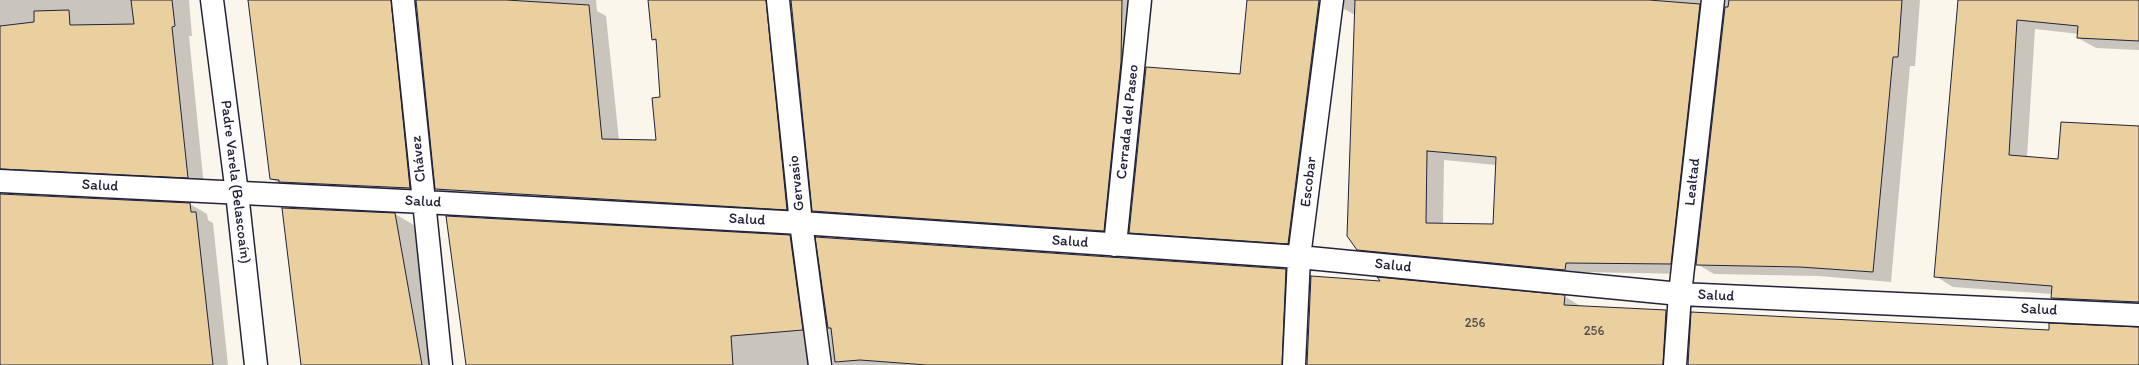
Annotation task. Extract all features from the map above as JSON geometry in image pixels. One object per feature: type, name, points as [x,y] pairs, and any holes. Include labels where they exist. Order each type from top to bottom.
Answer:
[{"type":"street","name":"Padre Varela (Belascoaín)","points":[[212,0],[238,193],[256,365]]},
{"type":"street","name":"Chávez","points":[[403,0],[441,365]]},
{"type":"street","name":"Gervasio","points":[[778,0],[801,223],[820,365]]},
{"type":"street","name":"Cerrada del Paseo","points":[[1115,245],[1140,0]]},
{"type":"street","name":"Escobar","points":[[1294,365],[1299,257],[1332,0]]},
{"type":"street","name":"Lealtad","points":[[1676,365],[1680,294],[1713,0]]},
{"type":"street","name":"Salud","points":[[0,181],[424,202],[801,223],[1299,257],[1680,294],[2139,315]]},
{"type":"building","points":[[131,0],[172,0],[175,26],[172,27],[188,178],[0,169],[0,26],[34,22],[34,11],[69,10],[70,25],[134,24]]},
{"type":"building","points":[[248,0],[391,0],[410,188],[279,182],[279,180],[270,179]]},
{"type":"building","points":[[416,0],[506,0],[589,5],[602,139],[656,140],[652,98],[660,97],[656,39],[652,40],[648,0],[766,0],[787,210],[435,189]]},
{"type":"building","points":[[791,0],[1122,0],[1121,62],[1104,231],[812,211]]},
{"type":"building","points":[[1247,0],[1319,0],[1288,244],[1129,233],[1146,67],[1240,74]]},
{"type":"building","points":[[1355,0],[1649,0],[1700,4],[1671,264],[1566,263],[1565,270],[1357,250],[1347,236]],"holes":[[[1427,151],[1496,157],[1493,224],[1426,223]]]},
{"type":"building","points":[[1729,0],[1902,0],[1898,57],[1893,57],[1873,272],[1800,267],[1696,265],[1725,7],[1728,7]]},
{"type":"building","points":[[1958,0],[2139,0],[2139,41],[2077,38],[2078,26],[2017,20],[2009,155],[2058,159],[2061,122],[2139,126],[2139,302],[2051,298],[2052,286],[1934,277]]},
{"type":"building","points":[[0,194],[190,203],[191,212],[196,212],[213,365],[0,365]]},
{"type":"building","points":[[282,208],[395,213],[422,365],[301,365]]},
{"type":"building","points":[[446,216],[790,235],[803,330],[731,336],[733,365],[466,365]]},
{"type":"building","points":[[815,237],[1286,269],[1282,365],[927,365],[860,360],[835,362],[831,328],[828,328]]},
{"type":"building","points":[[1311,276],[1380,281],[1377,277],[1565,295],[1564,305],[1666,310],[1663,365],[1307,365]]},
{"type":"building","points":[[1691,312],[2049,330],[2049,323],[2139,327],[2139,365],[1688,365]]}]
